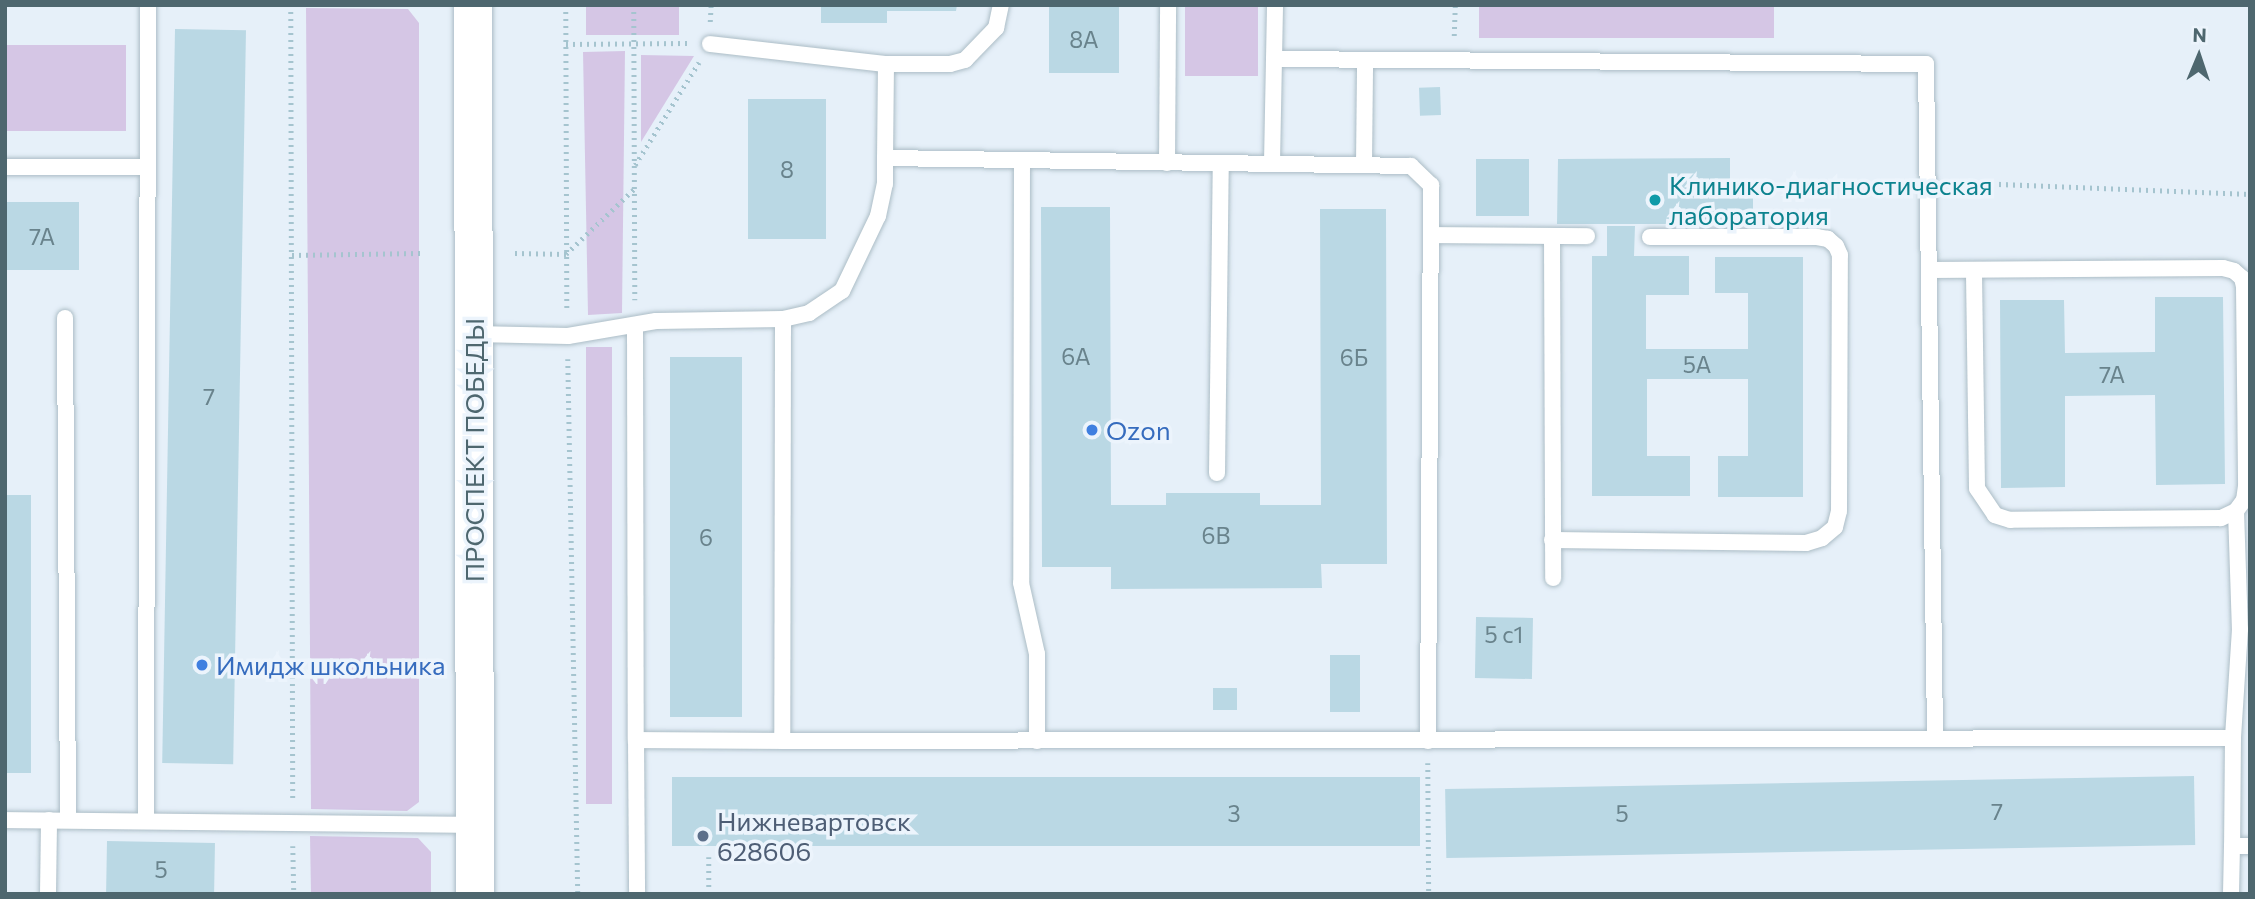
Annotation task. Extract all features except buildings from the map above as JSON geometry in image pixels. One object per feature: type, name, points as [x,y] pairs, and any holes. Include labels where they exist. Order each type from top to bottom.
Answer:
[{"type":"main road","name":"ПРОСПЕКТ ПОБЕДЫ","points":[[473,5],[475,894]]},
{"type":"lane","points":[[146,821],[148,5]]},
{"type":"lane","points":[[710,44],[886,64],[950,64],[965,60],[996,28],[1000,5]]},
{"type":"lane","points":[[1167,163],[1168,5]]},
{"type":"lane","points":[[1272,163],[1275,5]]},
{"type":"lane","points":[[1274,59],[1365,61],[1454,58],[1926,64],[1935,736]]},
{"type":"lane","points":[[1364,165],[1365,61]]},
{"type":"lane","points":[[474,334],[568,336],[671,320],[783,319],[809,313],[842,291],[878,216],[885,184],[886,64]]},
{"type":"lane","points":[[886,158],[1411,166],[1431,185],[1428,741]]},
{"type":"lane","points":[[1021,160],[1021,583],[1037,654],[1037,741]]},
{"type":"lane","points":[[1217,473],[1221,163]]},
{"type":"lane","points":[[5,167],[147,167]]},
{"type":"lane","points":[[1431,235],[1587,236]]},
{"type":"lane","points":[[1552,236],[1552,578]]},
{"type":"lane","points":[[1552,540],[1806,543],[1822,538],[1835,527],[1839,511],[1840,255],[1836,246],[1828,239],[1816,237],[1650,237]]},
{"type":"lane","points":[[1929,270],[2223,268],[2242,278],[2246,486],[2244,500],[2236,511],[2221,518],[2010,520],[1995,515],[1977,488],[1974,270]]},
{"type":"lane","points":[[65,318],[68,820]]},
{"type":"lane","points":[[782,741],[783,319]]},
{"type":"lane","points":[[635,325],[637,894]]},
{"type":"lane","points":[[2231,894],[2233,738],[2240,629],[2236,511]]},
{"type":"lane","points":[[636,740],[1428,741],[1935,736],[2233,738]]},
{"type":"lane","points":[[5,820],[475,825]]},
{"type":"lane","points":[[48,894],[49,820]]},
{"type":"lane","points":[[2232,846],[2250,846]]},
{"type":"path","points":[[291,5],[294,894]]},
{"type":"path","points":[[566,5],[566,254],[578,894]]},
{"type":"path","points":[[634,5],[635,325]]},
{"type":"path","points":[[710,5],[710,25]]},
{"type":"path","points":[[1454,58],[1455,5]]},
{"type":"path","points":[[566,44],[710,44]]},
{"type":"path","points":[[634,168],[710,44]]},
{"type":"path","points":[[1927,181],[2250,194]]},
{"type":"path","points":[[515,253],[566,254],[634,189]]},
{"type":"path","points":[[292,255],[421,253]]},
{"type":"path","points":[[1428,741],[1429,894]]},
{"type":"path","points":[[709,857],[709,894]]},
{"type":"shaded area","points":[[586,5],[679,5],[679,35],[586,35]]},
{"type":"shaded area","points":[[1185,5],[1258,5],[1258,76],[1185,76]]},
{"type":"shaded area","points":[[1479,5],[1774,5],[1774,38],[1479,38]]},
{"type":"shaded area","points":[[306,8],[408,9],[419,23],[419,802],[407,811],[311,809]]},
{"type":"shaded area","points":[[5,45],[126,45],[126,131],[5,131]]},
{"type":"shaded area","points":[[625,51],[622,313],[588,315],[583,52]]},
{"type":"shaded area","points":[[641,55],[694,56],[641,142]]},
{"type":"shaded area","points":[[586,347],[612,347],[612,804],[586,804]]},
{"type":"shaded area","points":[[310,836],[418,838],[431,852],[431,894],[311,894]]},
{"type":"place","name":"Клинико-диагностическая лаборатория","points":[[1655,200]]},
{"type":"place","name":"Ozon","points":[[1092,430]]},
{"type":"place","name":"Имидж школьника","points":[[202,665]]},
{"type":"place","name":"Нижневартовск 628606","points":[[703,836]]}]
